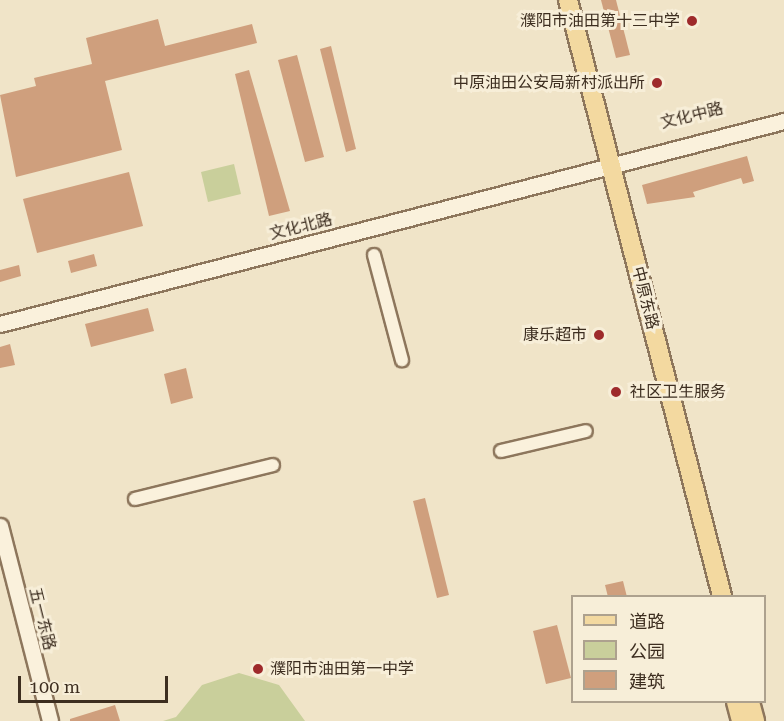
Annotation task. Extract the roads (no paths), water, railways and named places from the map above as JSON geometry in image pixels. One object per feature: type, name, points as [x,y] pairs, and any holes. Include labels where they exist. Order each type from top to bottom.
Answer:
[{"type":"main road","name":"中原东路","points":[[556,0],[604,162],[721,595]]},
{"type":"main road","name":"中原东路","points":[[568,0],[604,162],[710,595]]},
{"type":"main road","points":[[736,703],[741,721]]},
{"type":"main road","points":[[750,703],[755,721]]},
{"type":"street","name":"文化中路","points":[[604,162],[784,111]]},
{"type":"street","name":"文化中路","points":[[604,162],[784,121]]},
{"type":"street","name":"文化北路","points":[[0,313],[604,162]]},
{"type":"street","name":"文化北路","points":[[0,324],[604,162]]},
{"type":"street","points":[[374,255],[402,360]]},
{"type":"street","points":[[501,451],[586,431]]},
{"type":"street","points":[[135,499],[273,465]]},
{"type":"street","name":"五一东路","points":[[0,526],[50,721]]},
{"type":"street","name":"五一东路","points":[[0,567],[39,721]]},
{"type":"place","name":"濮阳市油田第十三中学","points":[[692,21]]},
{"type":"place","name":"中原油田公安局新村派出所","points":[[657,83]]},
{"type":"place","name":"康乐超市","points":[[599,335]]},
{"type":"place","name":"社区卫生服务","points":[[616,392]]},
{"type":"place","name":"濮阳市油田第一中学","points":[[258,669]]}]
